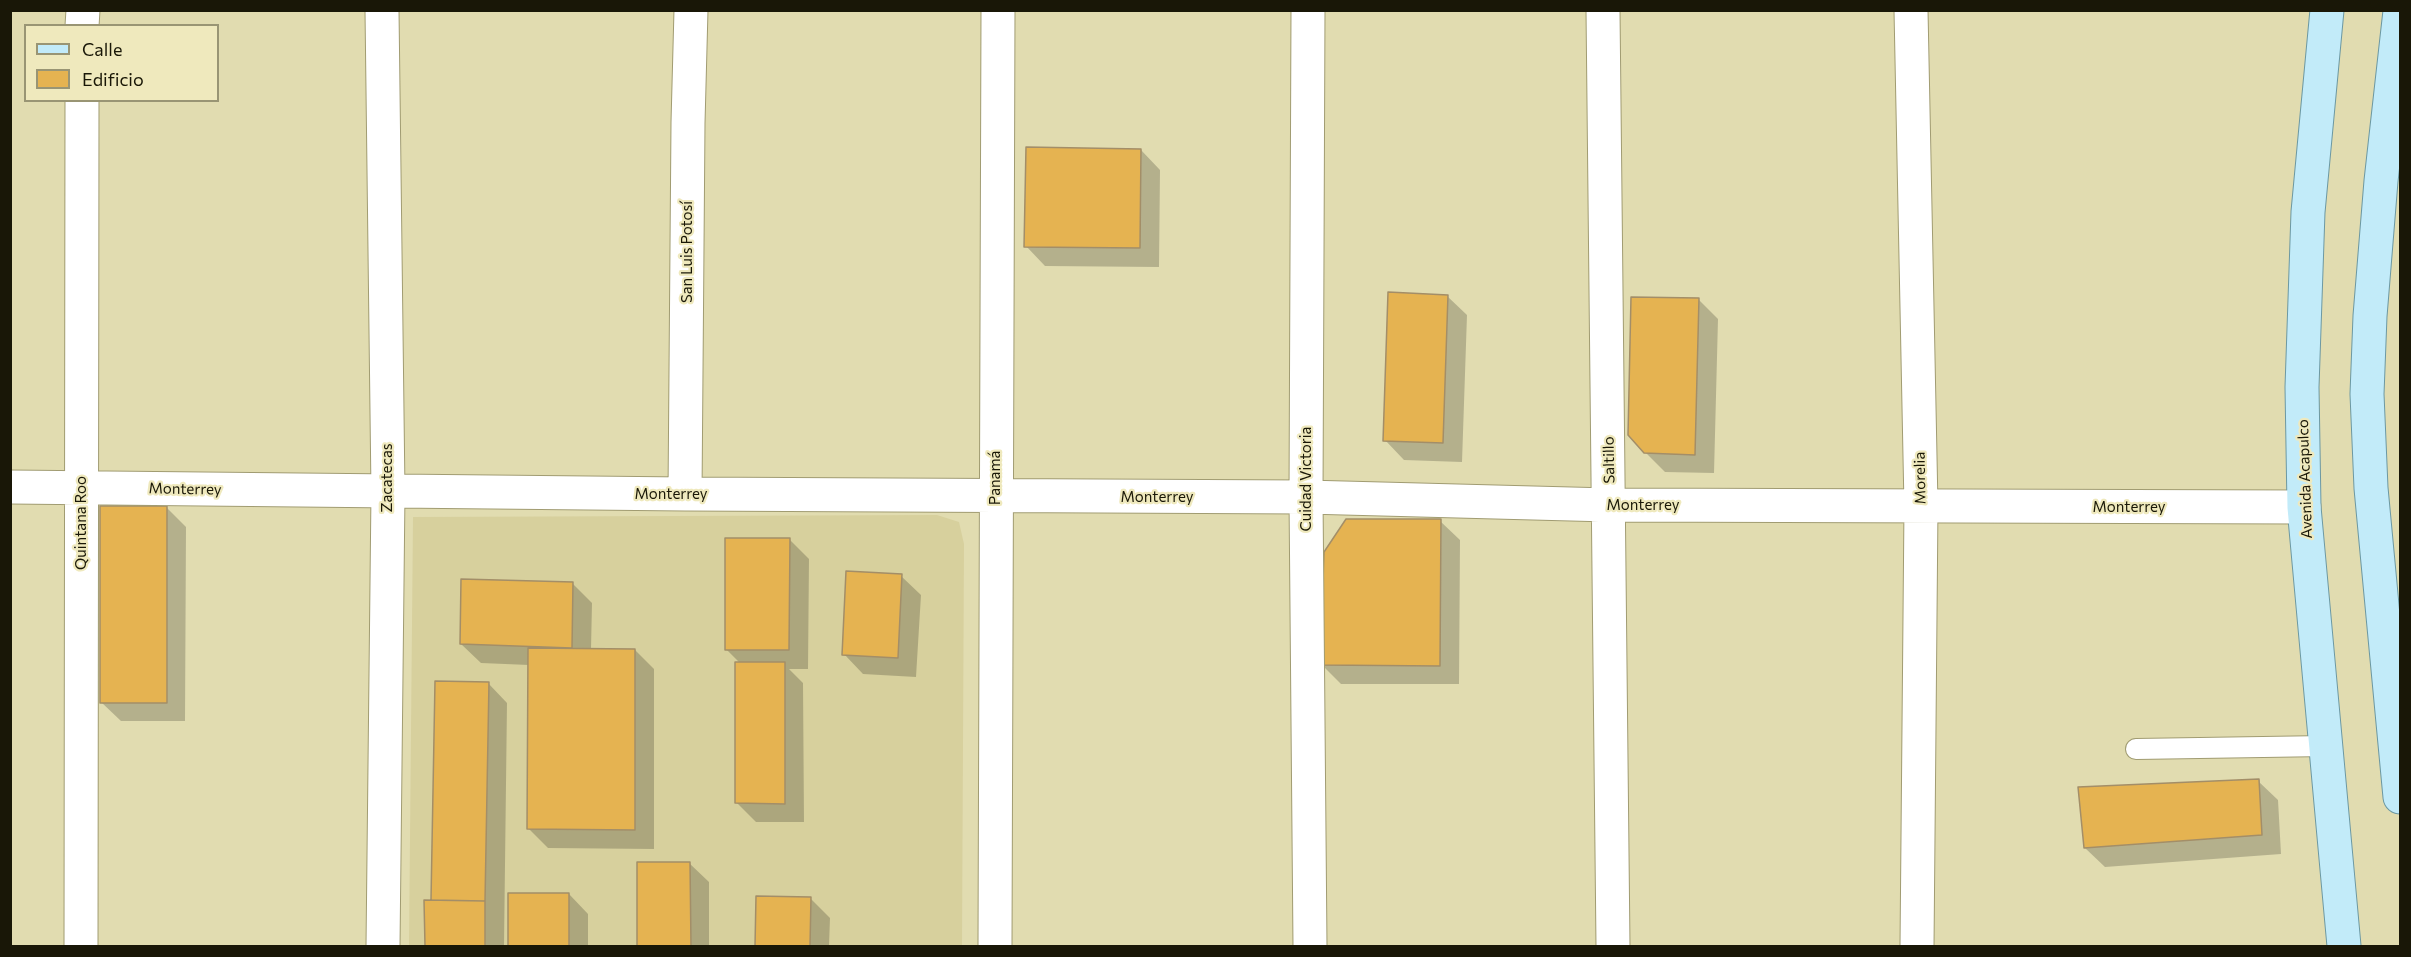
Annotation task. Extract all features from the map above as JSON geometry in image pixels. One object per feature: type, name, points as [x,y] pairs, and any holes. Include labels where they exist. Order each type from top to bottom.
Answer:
[{"type":"main road","name":"Avenida Acapulco","points":[[2327,10],[2308,212],[2302,387],[2304,507],[2344,946]]},
{"type":"main road","points":[[2400,11],[2381,181],[2370,316],[2367,394],[2371,488],[2400,797]]},
{"type":"street","name":"Zacatecas","points":[[382,10],[388,492],[383,946]]},
{"type":"street","name":"San Luis Potosí","points":[[686,494],[688,123],[691,10]]},
{"type":"street","name":"Panamá","points":[[995,946],[998,10]]},
{"type":"street","name":"Cuidad Victoria","points":[[1308,10],[1306,497],[1310,946]]},
{"type":"street","name":"Saltillo","points":[[1603,10],[1612,946]]},
{"type":"street","name":"Morelia","points":[[1911,10],[1921,506],[1917,946]]},
{"type":"street","name":"Quintana Roo","points":[[81,946],[82,102]]},
{"type":"street","name":"Monterrey","points":[[10,487],[388,492],[1306,497],[1609,505],[2304,507]]},
{"type":"lane","points":[[2136,749],[2326,746]]},
{"type":"shaded area","points":[[937,515],[959,522],[964,544],[962,946],[409,946],[413,517]]},
{"type":"building","points":[[1026,147],[1141,149],[1140,248],[1024,247]]},
{"type":"building","points":[[1388,292],[1448,295],[1443,443],[1383,441]]},
{"type":"building","points":[[1631,297],[1699,298],[1695,455],[1644,453],[1628,435]]},
{"type":"building","points":[[100,506],[167,506],[167,703],[100,703]]},
{"type":"building","points":[[1346,519],[1441,519],[1440,666],[1320,665],[1324,552]]},
{"type":"building","points":[[725,538],[790,538],[789,650],[725,650]]},
{"type":"building","points":[[846,571],[902,574],[898,658],[842,655]]},
{"type":"building","points":[[461,579],[573,582],[572,648],[460,644]]},
{"type":"building","points":[[528,648],[635,649],[635,830],[527,829]]},
{"type":"building","points":[[735,662],[785,662],[785,804],[735,803]]},
{"type":"building","points":[[435,681],[489,682],[485,901],[431,900]]},
{"type":"building","points":[[2259,779],[2262,835],[2084,848],[2078,787]]},
{"type":"building","points":[[637,862],[690,862],[691,946],[637,946]]},
{"type":"building","points":[[508,893],[569,893],[569,946],[508,946]]},
{"type":"building","points":[[756,896],[811,897],[810,946],[755,946]]},
{"type":"building","points":[[424,900],[485,901],[485,946],[425,946]]}]
